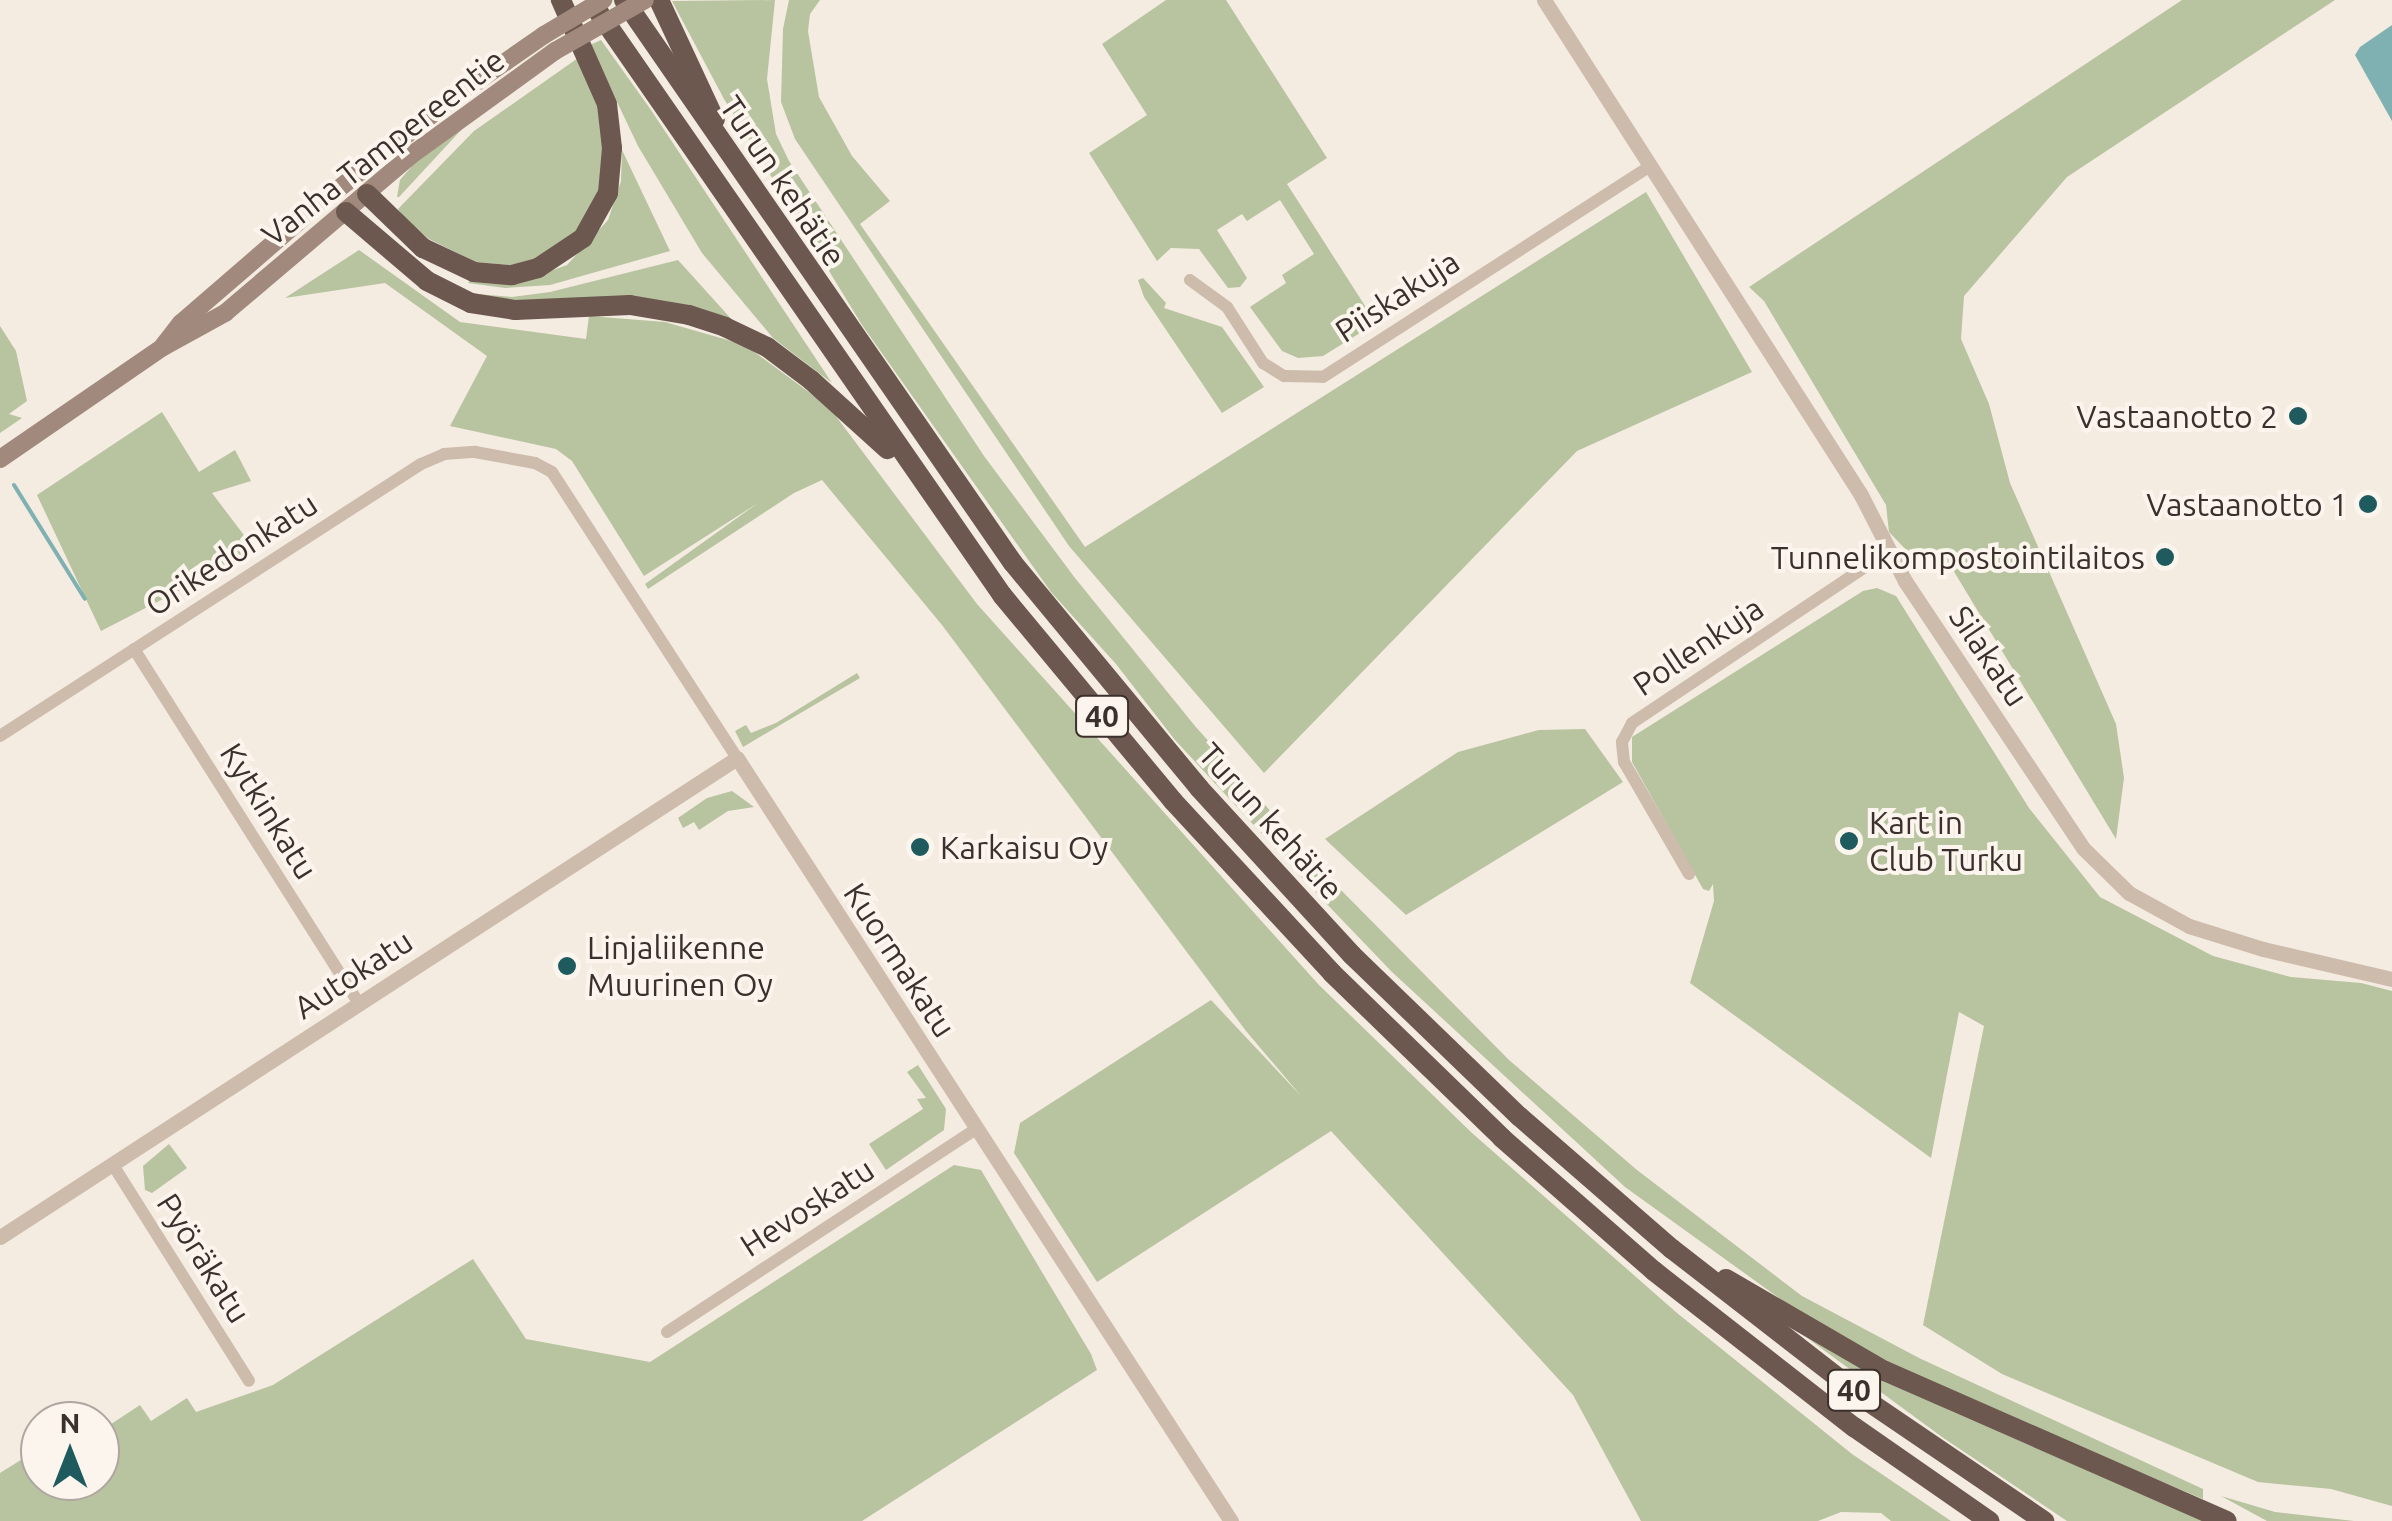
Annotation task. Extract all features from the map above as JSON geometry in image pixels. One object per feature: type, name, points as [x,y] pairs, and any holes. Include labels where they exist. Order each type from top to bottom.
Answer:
[{"type":"highway","points":[[366,194],[423,248],[474,272],[512,274],[538,268],[583,238],[608,193],[612,148],[607,104],[561,0]]},
{"type":"highway","name":"Turun kehätie","points":[[590,0],[1002,595],[1099,713],[1332,973],[1502,1138],[1654,1271],[1838,1415],[1989,1521]]},
{"type":"highway","name":"Turun kehätie","points":[[624,0],[1013,563],[1199,788],[1366,968],[1520,1118],[1672,1249],[1869,1402],[2044,1521]]},
{"type":"highway","points":[[659,0],[686,50],[731,159]]},
{"type":"highway","points":[[346,212],[428,281],[470,303],[515,310],[630,305],[690,315],[725,328],[766,347],[811,380],[912,470]]},
{"type":"highway","points":[[1672,1249],[1885,1371],[2226,1521]]},
{"type":"main road","name":"Vanha Tampereentie","points":[[163,346],[181,323],[341,187],[544,35],[603,0]]},
{"type":"main road","name":"Vanha Tampereentie","points":[[0,459],[163,346],[225,313],[460,118],[556,51],[644,0]]},
{"type":"main road","points":[[346,212],[341,187],[366,194]]},
{"type":"street","name":"Silakatu","points":[[1544,0],[1860,495],[1887,552],[2065,823],[2106,873],[2147,905],[2208,933],[2392,978]]},
{"type":"street","name":"Piiskakuja","points":[[1190,280],[1228,307],[1263,362],[1284,376],[1323,376],[1650,166]]},
{"type":"street","name":"Orikedonkatu","points":[[0,736],[434,458],[462,452],[502,457]]},
{"type":"street","name":"Kuormakatu","points":[[502,457],[535,463],[556,478],[1231,1521]]},
{"type":"street","name":"Pollenkuja","points":[[1690,874],[1624,762],[1622,742],[1632,724],[1887,552]]},
{"type":"street","name":"Kytkinkatu","points":[[134,649],[358,1002]]},
{"type":"street","name":"Autokatu","points":[[0,1237],[737,758]]},
{"type":"street","name":"Hevoskatu","points":[[667,1332],[977,1128]]},
{"type":"street","name":"Pyöräkatu","points":[[113,1165],[249,1381]]},
{"type":"green space","points":[[775,0],[767,79],[776,134],[789,161],[984,456],[1075,578],[1195,726],[1338,887],[1509,1060],[1637,1170],[1802,1296],[1919,1358],[2203,1489],[2203,1499],[1913,1377],[1804,1316],[1625,1187],[1392,972],[1321,898],[1175,740],[1116,664],[1051,592],[862,325],[724,99],[672,1]]},
{"type":"green space","points":[[789,0],[820,0],[810,14],[808,31],[819,97],[852,156],[890,201],[860,224],[1085,547],[1646,192],[1752,372],[1577,451],[1264,773],[1069,546],[795,139],[781,102],[783,29]]},
{"type":"green space","points":[[1166,0],[1226,0],[1327,158],[1287,184],[1376,323],[1323,356],[1298,358],[1282,351],[1250,307],[1286,283],[1282,275],[1314,254],[1280,200],[1247,221],[1242,214],[1217,230],[1247,278],[1240,287],[1228,288],[1199,249],[1171,248],[1157,261],[1089,153],[1147,115],[1102,44]]},
{"type":"green space","points":[[2182,0],[2335,0],[2067,177],[1964,296],[1961,339],[1989,404],[2010,483],[2116,724],[2124,778],[2116,839],[1953,570],[1913,557],[1889,532],[1886,505],[1764,301],[1749,287]]},
{"type":"green space","points":[[601,40],[832,383],[773,338],[702,253],[638,146],[590,45]]},
{"type":"green space","points":[[578,58],[600,111],[605,176],[577,235],[534,259],[511,265],[475,262],[429,239],[404,218],[398,209],[474,131]]},
{"type":"green space","points":[[476,114],[397,197],[400,180],[418,159]]},
{"type":"green space","points":[[622,150],[670,251],[550,285],[505,288],[468,283],[471,279],[520,282],[567,265],[608,220],[621,181]]},
{"type":"green space","points":[[359,250],[460,322],[586,339],[589,316],[665,322],[745,345],[829,407],[977,604],[1319,985],[1472,1133],[1677,1313],[1852,1454],[1951,1521],[1891,1521],[1881,1513],[1841,1512],[1818,1521],[1641,1521],[1573,1395],[1331,1131],[1097,1282],[1014,1153],[1020,1123],[1211,1000],[1301,1096],[1246,1031],[942,625],[822,480],[794,493],[648,589],[645,584],[758,503],[644,576],[572,461],[556,449],[450,426],[487,356],[385,283],[285,298]]},
{"type":"green space","points":[[678,260],[734,322],[512,302],[464,293],[512,297],[550,292]]},
{"type":"green space","points":[[1143,278],[1166,303],[1164,308],[1222,327],[1264,387],[1222,413],[1144,297],[1138,280]]},
{"type":"green space","points":[[0,326],[16,351],[27,401],[9,414],[22,418],[0,433]]},
{"type":"green space","points":[[162,412],[199,472],[235,450],[251,481],[212,493],[256,551],[101,631],[37,495]]},
{"type":"green space","points":[[1877,588],[1896,596],[2029,808],[2100,897],[2213,956],[2291,977],[2361,983],[2392,991],[2392,1506],[2331,1489],[2258,1482],[2002,1374],[1923,1325],[1984,1026],[1959,1012],[1931,1158],[1690,983],[1714,901],[1713,884],[1709,891],[1703,889],[1632,762],[1632,737],[1863,591]]},
{"type":"green space","points":[[857,673],[860,678],[743,747],[735,731],[746,725],[751,733],[776,723]]},
{"type":"green space","points":[[1585,729],[1623,782],[1406,915],[1325,839],[1458,752],[1539,730]]},
{"type":"green space","points":[[732,791],[754,807],[728,811],[699,830],[694,822],[683,828],[678,818],[707,798]]},
{"type":"green space","points":[[918,1065],[946,1109],[944,1130],[886,1170],[869,1144],[923,1109],[917,1099],[926,1098],[907,1072]]},
{"type":"green space","points":[[169,1144],[187,1168],[152,1193],[145,1190],[143,1166]]},
{"type":"green space","points":[[954,1165],[981,1170],[1097,1370],[862,1521],[0,1521],[0,1473],[20,1460],[20,1501],[120,1501],[120,1418],[140,1405],[151,1421],[187,1398],[196,1412],[273,1385],[473,1259],[526,1339],[650,1362]]},
{"type":"green space","points":[[1806,1337],[1951,1411],[2205,1521],[2067,1521],[1942,1437]]},
{"type":"green space","points":[[2221,1496],[2275,1512],[2354,1521],[2267,1521]]},
{"type":"water","points":[[2392,25],[2392,121],[2355,55],[2360,47]]},
{"type":"waterway","points":[[14,485],[85,599]]},
{"type":"place","name":"Vastaanotto 2","points":[[2298,416]]},
{"type":"place","name":"Vastaanotto 1","points":[[2368,504]]},
{"type":"place","name":"Tunnelikompostointilaitos","points":[[2165,557]]},
{"type":"place","name":"Kart in Club Turku","points":[[1849,841]]},
{"type":"place","name":"Karkaisu Oy","points":[[920,847]]},
{"type":"place","name":"Linjaliikenne Muurinen Oy","points":[[567,966]]}]
